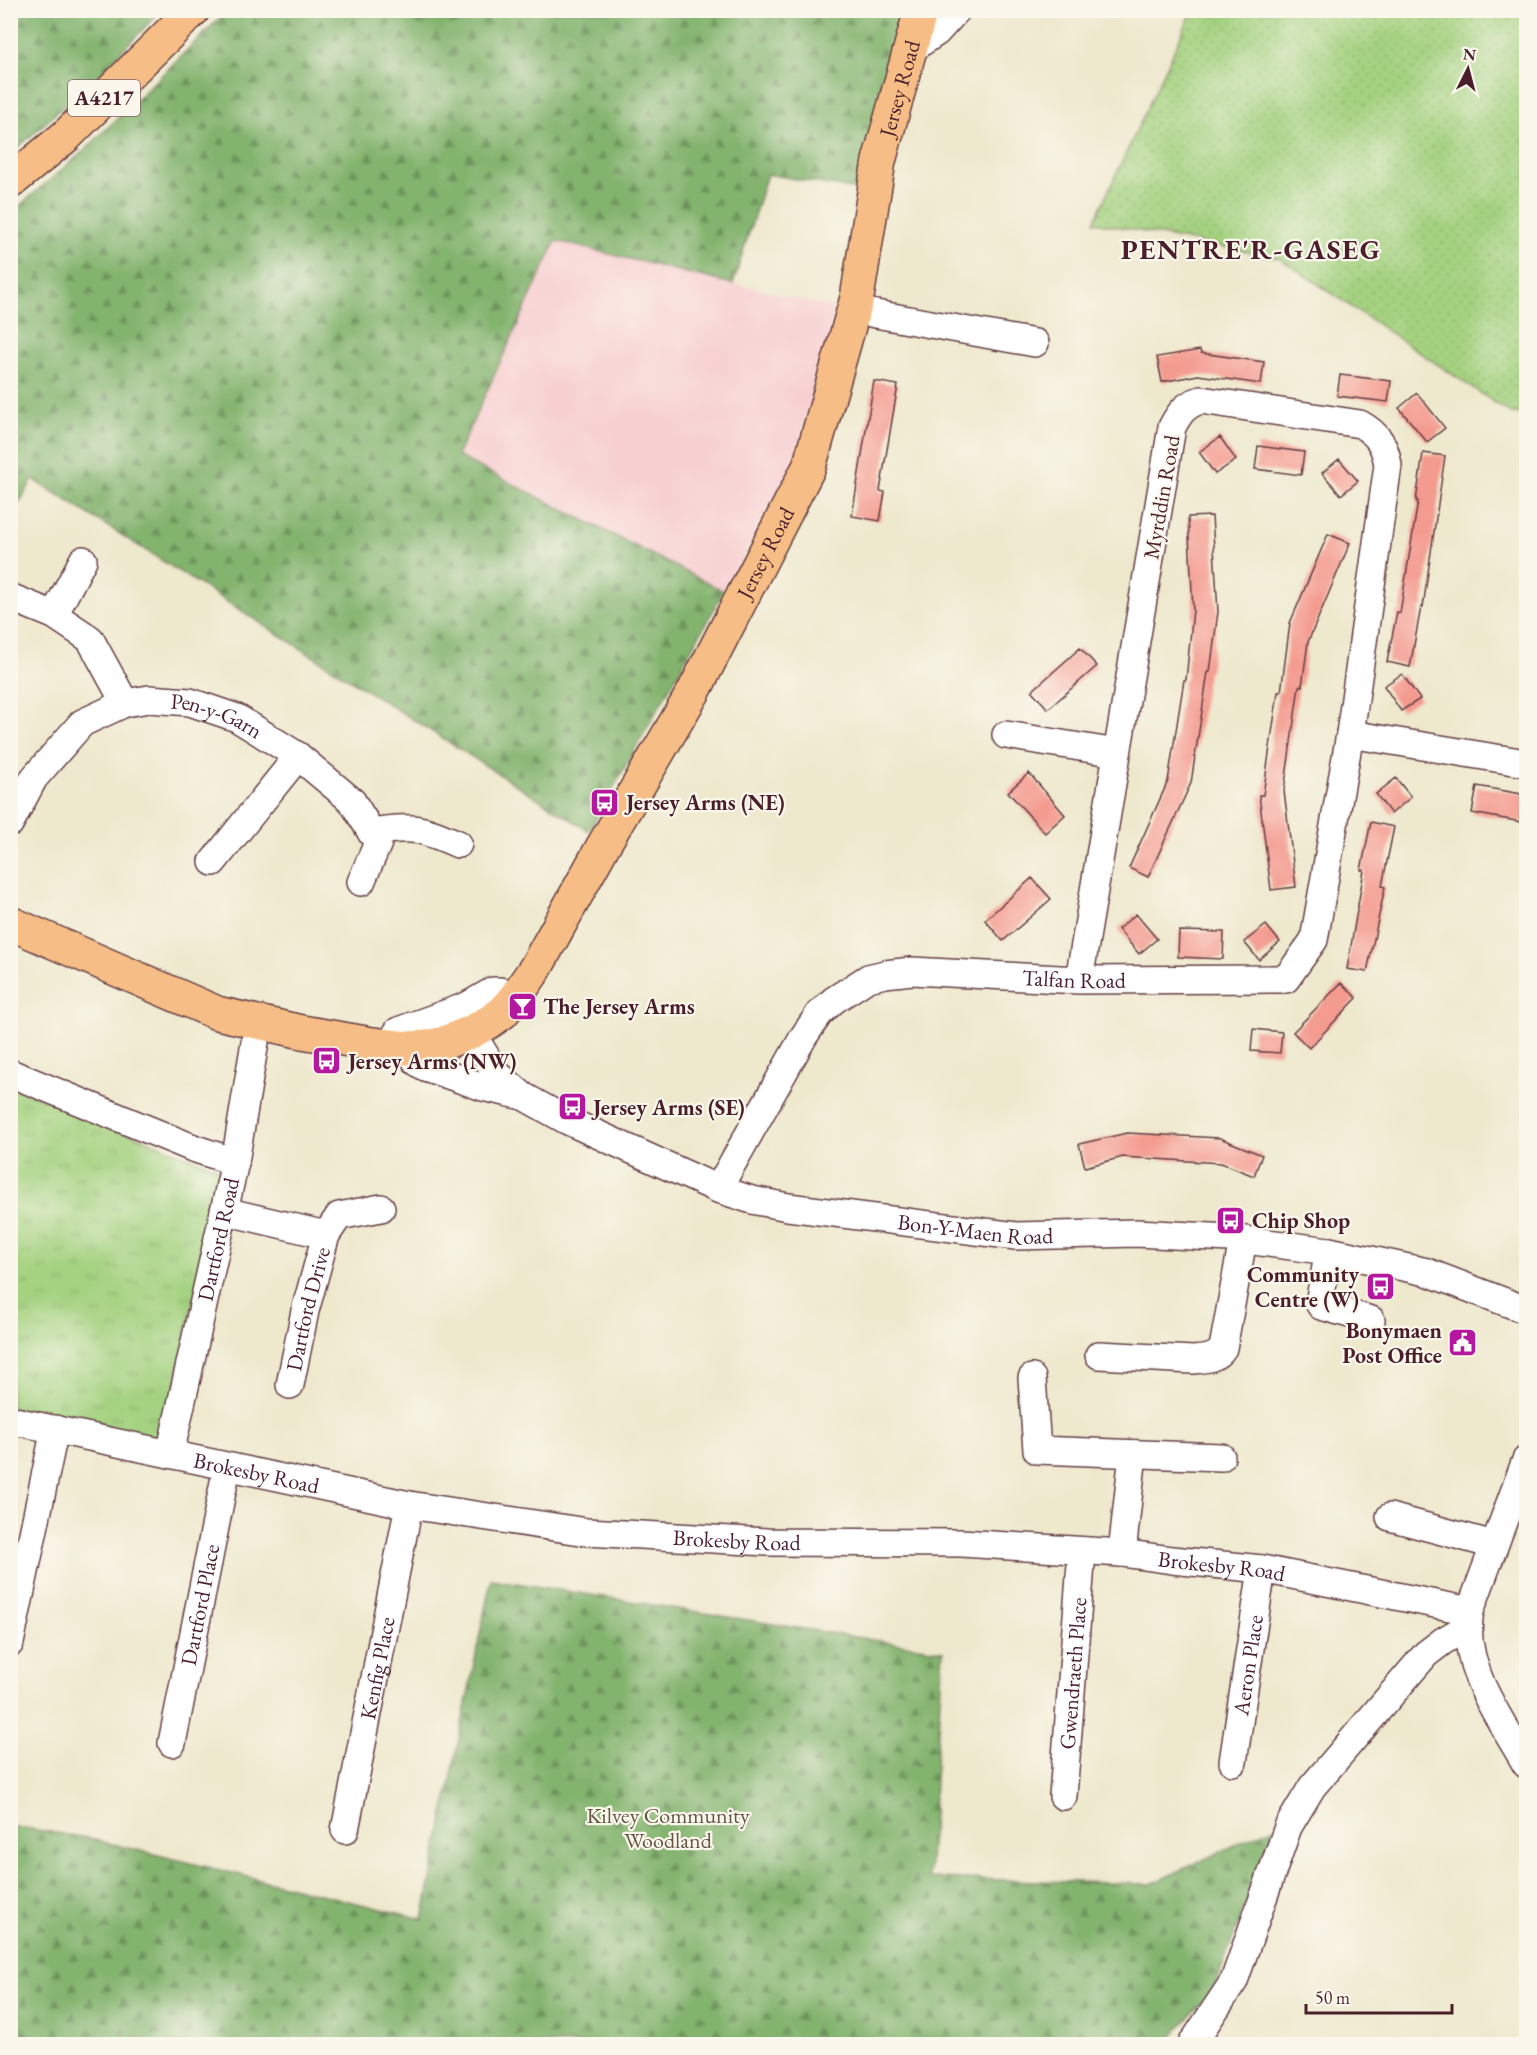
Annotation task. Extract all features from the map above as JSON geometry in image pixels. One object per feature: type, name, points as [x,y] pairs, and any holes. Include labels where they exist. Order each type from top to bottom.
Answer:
[{"type":"main road","name":"A4217","points":[[10,182],[66,136],[193,10]]},
{"type":"main road","name":"Jersey Road","points":[[10,923],[177,998],[217,1013],[258,1024],[398,1047],[426,1047],[444,1043],[471,1032],[502,1013],[518,995],[535,969],[603,846],[694,691],[809,467],[854,310],[879,161],[921,10]]},
{"type":"street","points":[[910,50],[937,32],[957,10]]},
{"type":"street","points":[[854,310],[1035,343]]},
{"type":"street","name":"Myrddin Road","points":[[1079,980],[1172,428],[1180,412],[1189,404],[1201,400],[1360,424],[1371,430],[1386,451],[1388,465],[1386,481],[1350,734]]},
{"type":"street","points":[[54,615],[83,560]]},
{"type":"street","points":[[12,598],[54,615],[90,639],[125,704]]},
{"type":"street","name":"Pen-y-Garn","points":[[13,812],[34,778],[82,723],[125,704],[149,699],[190,702],[237,718],[298,756],[352,801],[372,832]]},
{"type":"street","points":[[1350,734],[1527,763]]},
{"type":"street","name":"Talfan Road","points":[[718,1189],[804,1036],[819,1014],[849,988],[868,978],[912,971],[1079,980],[1286,979],[1314,940],[1350,734]]},
{"type":"street","points":[[1006,735],[1117,753]]},
{"type":"street","points":[[213,862],[298,756]]},
{"type":"street","points":[[361,882],[378,843],[372,832],[416,828],[427,830],[458,844]]},
{"type":"street","points":[[518,995],[493,991],[467,1006],[394,1034],[398,1047],[425,1066],[483,1087],[523,1096]]},
{"type":"street","name":"Dartford Road","points":[[170,1454],[235,1162],[258,1024]]},
{"type":"street","name":"Bon-Y-Maen Road","points":[[471,1032],[496,1073],[523,1096],[566,1120],[718,1189],[752,1200],[788,1207],[1016,1236],[1137,1233],[1243,1240],[1329,1251],[1427,1272],[1527,1310]]},
{"type":"street","points":[[10,1073],[193,1148],[235,1162]]},
{"type":"street","name":"Dartford Drive","points":[[291,1385],[305,1311],[326,1234],[339,1216],[381,1208]]},
{"type":"street","name":"Dartford Drive","points":[[224,1211],[326,1234]]},
{"type":"street","points":[[1099,1355],[1193,1360],[1216,1356],[1224,1342],[1243,1240]]},
{"type":"street","points":[[1329,1251],[1318,1303],[1371,1320]]},
{"type":"street","points":[[1032,1378],[1037,1450],[1221,1457]]},
{"type":"street","name":"Brokesby Road","points":[[10,1420],[409,1505],[587,1532],[767,1542],[961,1543],[1122,1553],[1262,1569],[1468,1619]]},
{"type":"street","points":[[10,1643],[55,1429]]},
{"type":"street","points":[[1122,1553],[1133,1454]]},
{"type":"street","points":[[1527,1460],[1468,1619],[1475,1671],[1527,1764]]},
{"type":"street","name":"Dartford Place","points":[[171,1743],[227,1467]]},
{"type":"street","name":"Kenfig Place","points":[[345,1830],[409,1505]]},
{"type":"street","points":[[1390,1517],[1494,1545]]},
{"type":"street","name":"Gwendraeth Place","points":[[1063,1796],[1082,1551]]},
{"type":"street","name":"Aeron Place","points":[[1233,1762],[1262,1569]]},
{"type":"street","points":[[1191,2044],[1234,1981],[1288,1827],[1312,1787],[1426,1654],[1468,1619]]},
{"type":"shaded area","points":[[556,241],[839,309],[792,470],[724,591],[457,457]]},
{"type":"green space","points":[[11,10],[161,11],[96,77],[11,154]]},
{"type":"green space","points":[[1193,10],[1526,11],[1526,414],[1510,413],[1279,258],[1094,222]]},
{"type":"green space","points":[[227,11],[911,11],[857,190],[767,174],[733,284],[556,241],[457,456],[724,591],[589,831],[33,479],[11,517],[11,213],[88,147]]},
{"type":"green space","points":[[10,1086],[222,1170],[163,1442],[11,1408]]},
{"type":"green space","name":"Kilvey Community Woodland","points":[[491,1579],[943,1651],[929,1878],[1151,1884],[1274,1827],[1214,1989],[1165,2044],[11,2044],[10,1826],[83,1837],[423,1919]]},
{"type":"building","points":[[1200,350],[1201,353],[1264,362],[1261,384],[1198,375],[1162,382],[1157,357]]},
{"type":"building","points":[[1340,375],[1391,381],[1388,402],[1337,396]]},
{"type":"building","points":[[874,381],[898,385],[880,491],[885,492],[880,521],[852,516]]},
{"type":"building","points":[[1417,393],[1445,428],[1427,442],[1399,408]]},
{"type":"building","points":[[1220,437],[1236,460],[1215,474],[1199,452]]},
{"type":"building","points":[[1258,446],[1304,452],[1301,475],[1255,469]]},
{"type":"building","points":[[1423,453],[1445,456],[1423,607],[1421,607],[1410,667],[1387,662],[1397,612],[1400,613],[1418,501],[1416,501]]},
{"type":"building","points":[[1339,459],[1358,481],[1341,495],[1322,473]]},
{"type":"building","points":[[1212,516],[1218,612],[1191,783],[1148,877],[1129,868],[1168,781],[1184,680],[1186,680],[1193,610],[1188,517]]},
{"type":"building","points":[[1328,534],[1350,543],[1308,642],[1302,686],[1299,686],[1284,791],[1296,887],[1271,890],[1259,795],[1263,795],[1278,692],[1281,692],[1290,623]]},
{"type":"building","points":[[1080,648],[1097,666],[1048,709],[1032,691]]},
{"type":"building","points":[[1402,674],[1420,699],[1401,711],[1384,686]]},
{"type":"building","points":[[1029,773],[1065,815],[1045,833],[1008,792]]},
{"type":"building","points":[[1396,778],[1411,797],[1391,814],[1376,794]]},
{"type":"building","points":[[1477,786],[1527,795],[1527,823],[1472,813]]},
{"type":"building","points":[[1371,822],[1394,827],[1382,886],[1385,887],[1367,972],[1347,969],[1364,870],[1361,870]]},
{"type":"building","points":[[1032,878],[1051,899],[1003,941],[985,920]]},
{"type":"building","points":[[1136,914],[1157,939],[1139,954],[1118,929]]},
{"type":"building","points":[[1266,925],[1280,942],[1259,960],[1244,942]]},
{"type":"building","points":[[1179,931],[1224,932],[1223,959],[1178,957]]},
{"type":"building","points":[[1341,983],[1357,998],[1309,1048],[1293,1032]]},
{"type":"building","points":[[1253,1029],[1282,1032],[1280,1053],[1251,1051]]},
{"type":"building","points":[[1127,1133],[1220,1138],[1262,1155],[1254,1176],[1221,1163],[1123,1157],[1085,1167],[1079,1144]]},
{"type":"place","name":"Jersey Arms (NE)","points":[[605,802]]},
{"type":"place","name":"The Jersey Arms","points":[[522,1006]]},
{"type":"place","name":"Jersey Arms (NW)","points":[[327,1061]]},
{"type":"place","name":"Jersey Arms (SE)","points":[[572,1107]]},
{"type":"place","name":"Chip Shop","points":[[1231,1220]]},
{"type":"place","name":"Community Centre (W)","points":[[1380,1287]]},
{"type":"place","name":"Bonymaen Post Office","points":[[1463,1343]]},
{"type":"district","name":"PENTRE'R-GASEG","points":[[1251,249]]}]
